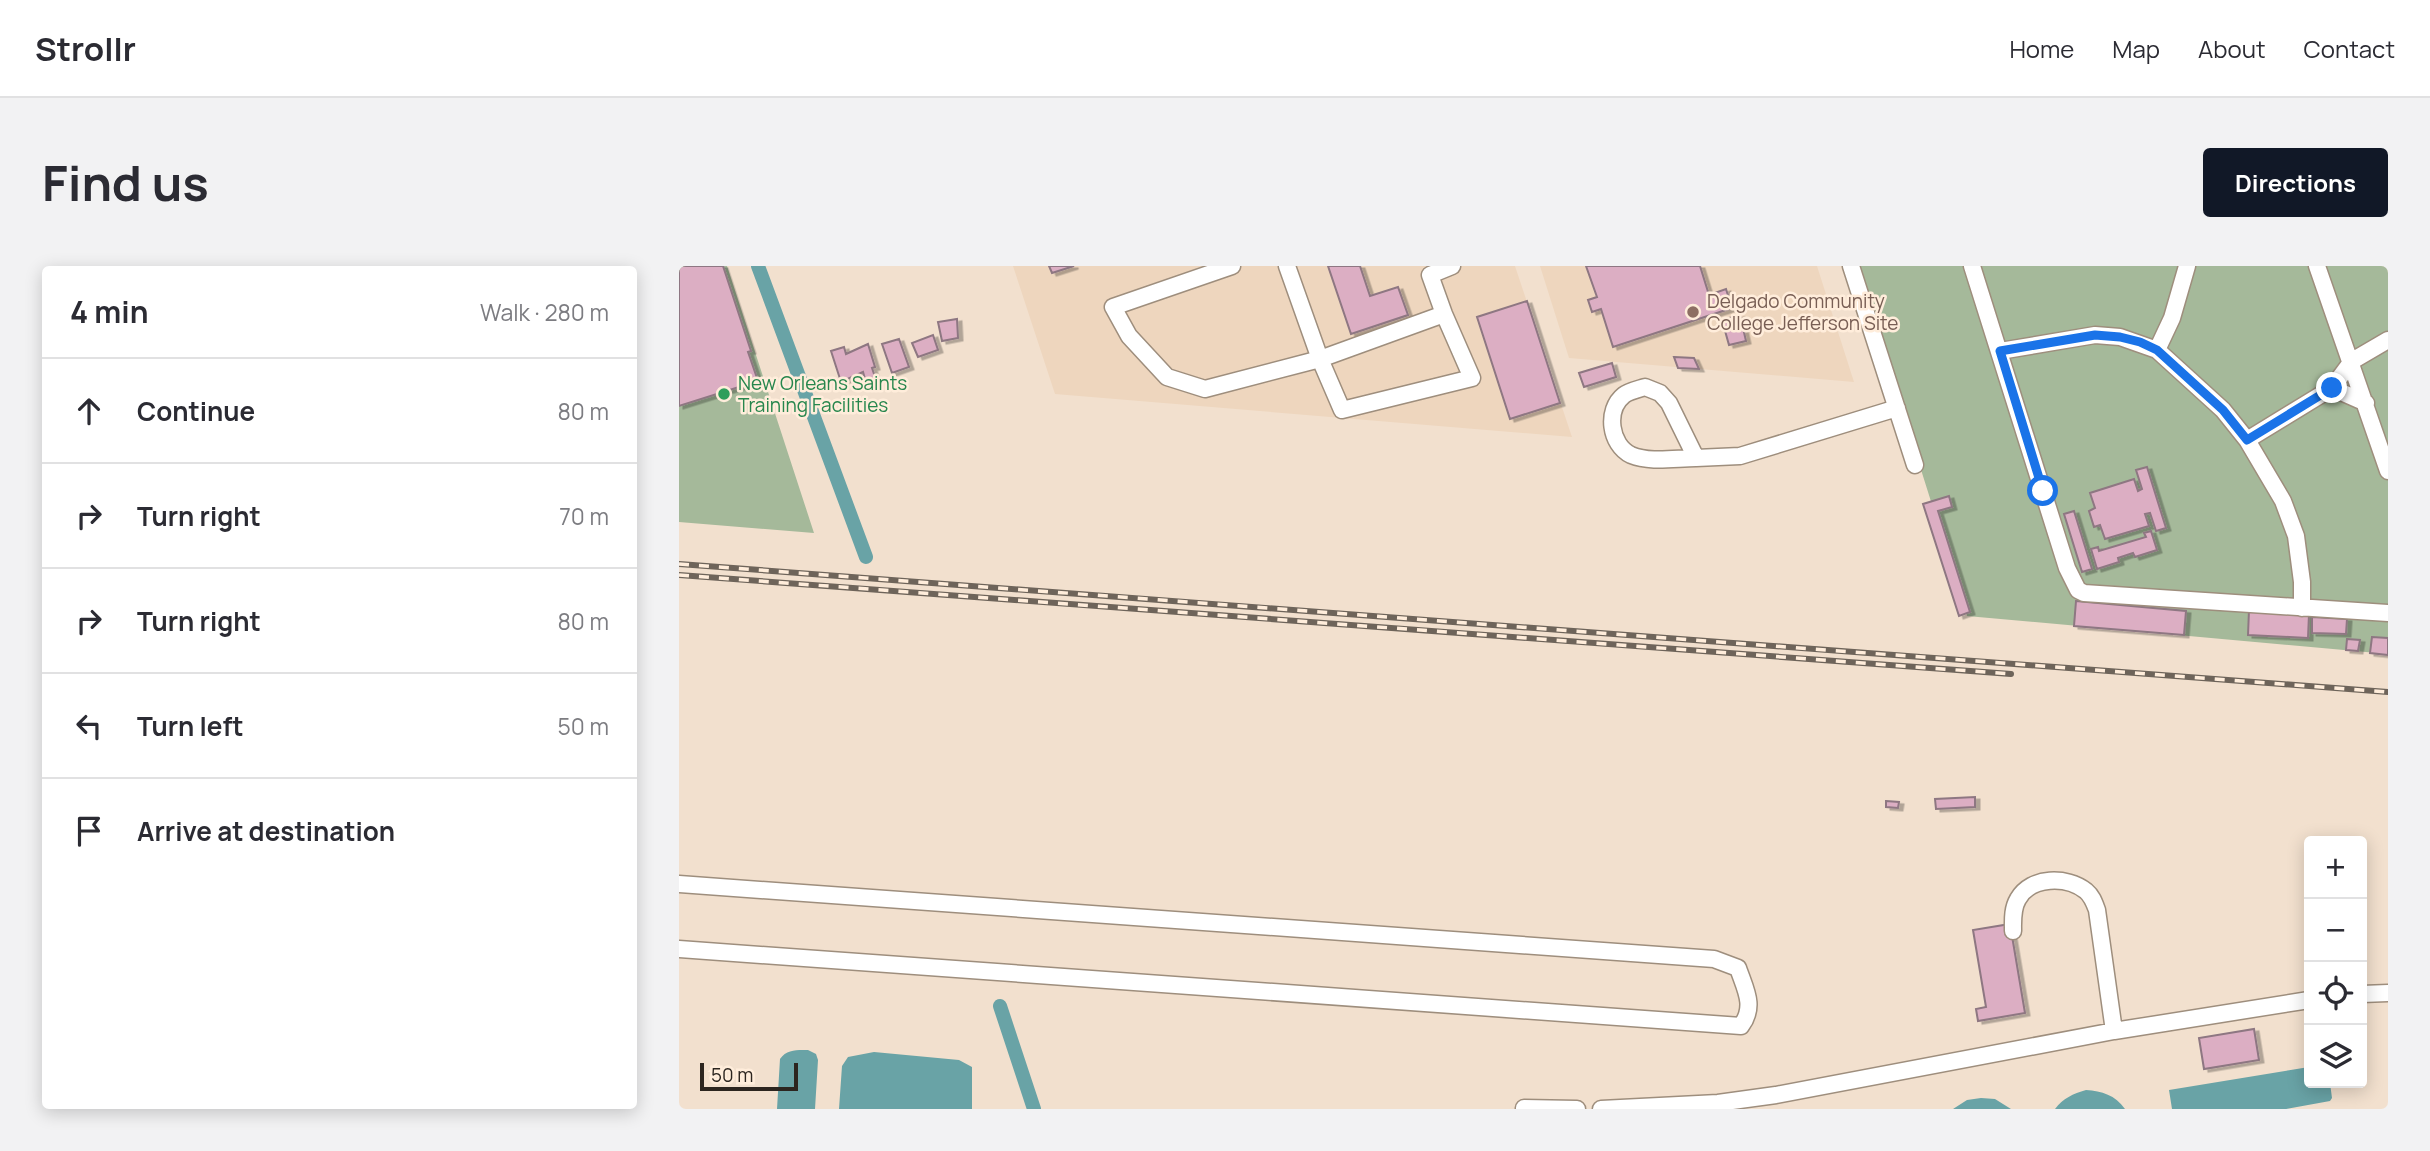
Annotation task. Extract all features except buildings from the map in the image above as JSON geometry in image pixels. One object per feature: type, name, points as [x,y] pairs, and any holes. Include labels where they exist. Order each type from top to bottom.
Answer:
[{"type":"street","points":[[1232,266],[1113,307],[1129,336],[1167,377],[1205,389],[1319,359],[1444,314]]},
{"type":"street","points":[[1287,266],[1319,359],[1342,410],[1472,378],[1430,275],[1415,266]]},
{"type":"street","points":[[1430,275],[1452,266]]},
{"type":"street","points":[[1851,266],[1915,465]]},
{"type":"street","points":[[1972,266],[2067,568],[2078,590],[2084,593],[2388,613]]},
{"type":"street","points":[[2157,350],[2172,318],[2187,266]]},
{"type":"street","points":[[2317,266],[2388,471]]},
{"type":"street","points":[[2000,351],[2095,335],[2120,337],[2157,350],[2223,410],[2247,440],[2283,501],[2296,536],[2302,582],[2302,608]]},
{"type":"street","points":[[2247,440],[2332,388],[2352,361],[2388,340]]},
{"type":"street","points":[[1696,458],[1669,403],[1660,393],[1645,387],[1625,394],[1617,406],[1612,422],[1613,434],[1620,447],[1632,455],[1648,458],[1696,458],[1741,456],[1897,408]]},
{"type":"street","points":[[2332,388],[2366,404]]},
{"type":"street","points":[[2013,931],[2014,908],[2018,897],[2028,888],[2044,881],[2058,880],[2084,889],[2093,898],[2097,910],[2114,1031]]},
{"type":"street","points":[[679,884],[1714,959],[1738,968],[1749,1000],[1748,1016],[1741,1026],[679,949]]},
{"type":"street","points":[[2367,994],[2388,993]]},
{"type":"street","points":[[1601,1109],[1718,1103],[1776,1095],[2114,1031],[2304,1001]]},
{"type":"street","points":[[1524,1108],[1577,1109]]},
{"type":"shaded area","points":[[1013,266],[1515,266],[1572,437],[1055,394]]},
{"type":"shaded area","name":"Delgado Community College Jefferson Site","points":[[1540,266],[1817,266],[1854,382],[1569,358]]},
{"type":"green space","name":"New Orleans Saints Training Facilities","points":[[679,266],[727,266],[814,533],[679,522]]},
{"type":"green space","points":[[1857,266],[2388,266],[2388,654],[1967,616]]},
{"type":"water","points":[[808,1050],[816,1054],[818,1060],[815,1109],[777,1109],[780,1059],[789,1052]]},
{"type":"water","points":[[874,1052],[959,1060],[972,1067],[972,1109],[839,1109],[842,1066],[848,1057]]},
{"type":"water","points":[[2304,1068],[2304,1088],[2331,1088],[2332,1098],[2330,1101],[2286,1109],[2172,1109],[2169,1090]]},
{"type":"water","points":[[2086,1090],[2108,1095],[2125,1109],[2055,1109],[2069,1097]]},
{"type":"water","points":[[1995,1099],[2011,1109],[1953,1109],[1967,1100]]},
{"type":"waterway","points":[[758,266],[866,557]]},
{"type":"waterway","points":[[1000,1006],[1034,1109]]},
{"type":"railway","points":[[679,564],[2388,692]]},
{"type":"railway","points":[[679,575],[2011,674]]},
{"type":"place","name":"Delgado Community College Jefferson Site","points":[[1693,312]]},
{"type":"place","name":"New Orleans Saints Training Facilities","points":[[724,394]]},
{"type":"route","points":[[2043,491],[2000,351],[2095,335],[2140,342],[2157,350],[2223,410],[2247,440],[2332,388]]}]
